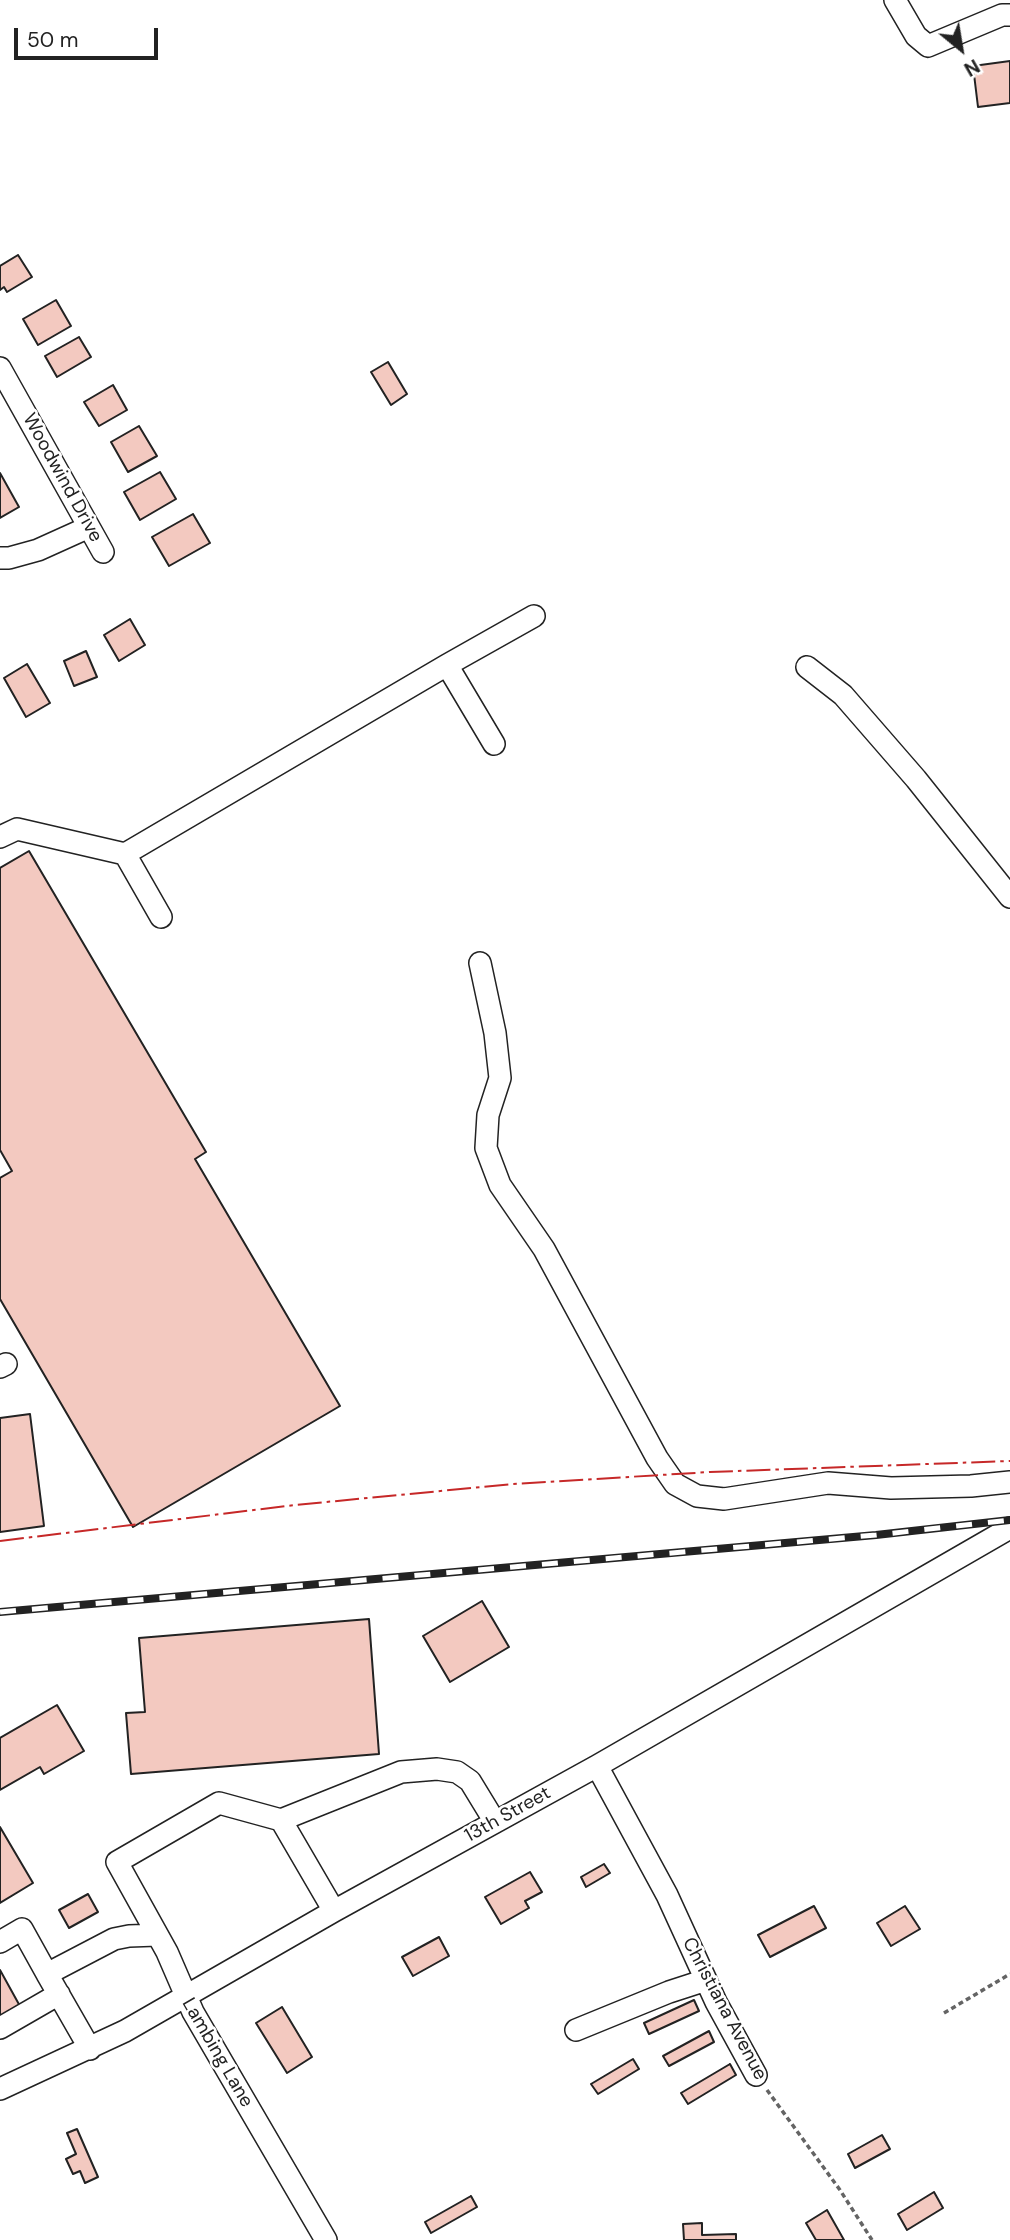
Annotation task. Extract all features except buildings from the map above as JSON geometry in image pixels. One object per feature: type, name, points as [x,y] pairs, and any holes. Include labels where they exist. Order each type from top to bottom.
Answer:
[{"type":"street","points":[[895,0],[916,36],[928,46],[1002,15],[1010,15]]},
{"type":"street","name":"Woodwind Drive","points":[[0,368],[103,552]]},
{"type":"street","points":[[0,558],[38,550],[89,527]]},
{"type":"street","points":[[0,838],[17,828],[125,854],[447,664],[534,616]]},
{"type":"street","points":[[447,664],[494,744]]},
{"type":"street","points":[[807,667],[843,695],[916,779],[1010,897]]},
{"type":"street","points":[[125,854],[161,917]]},
{"type":"street","points":[[480,963],[495,1032],[500,1078],[488,1115],[486,1147],[500,1185],[544,1249],[657,1458],[675,1484],[698,1496],[724,1499],[828,1483],[891,1488],[1010,1482]]},
{"type":"street","name":"13th Street","points":[[0,2089],[90,2049],[185,1998],[334,1911],[597,1766],[1010,1528]]},
{"type":"street","name":"Christiana Avenue","points":[[597,1766],[667,1895],[706,1980],[756,2075]]},
{"type":"street","points":[[334,1911],[281,1820],[401,1773],[437,1769],[457,1772],[470,1781],[495,1822]]},
{"type":"street","name":"Lambing Lane","points":[[281,1820],[219,1802],[117,1861],[167,1952],[185,1998],[326,2240]]},
{"type":"street","points":[[0,1942],[22,1929],[90,2049]]},
{"type":"street","points":[[47,1974],[114,1940],[129,1936],[157,1936]]},
{"type":"street","points":[[576,2030],[706,1980]]},
{"type":"street","points":[[0,2028],[59,1994]]},
{"type":"path","points":[[944,2013],[1010,1974]]},
{"type":"path","name":"Christiana Avenue","points":[[756,2075],[840,2190],[872,2240]]},
{"type":"railway","points":[[0,1612],[876,1535],[1010,1520]]},
{"type":"power","points":[[0,1541],[295,1505],[513,1484],[710,1472],[1010,1461]]}]
